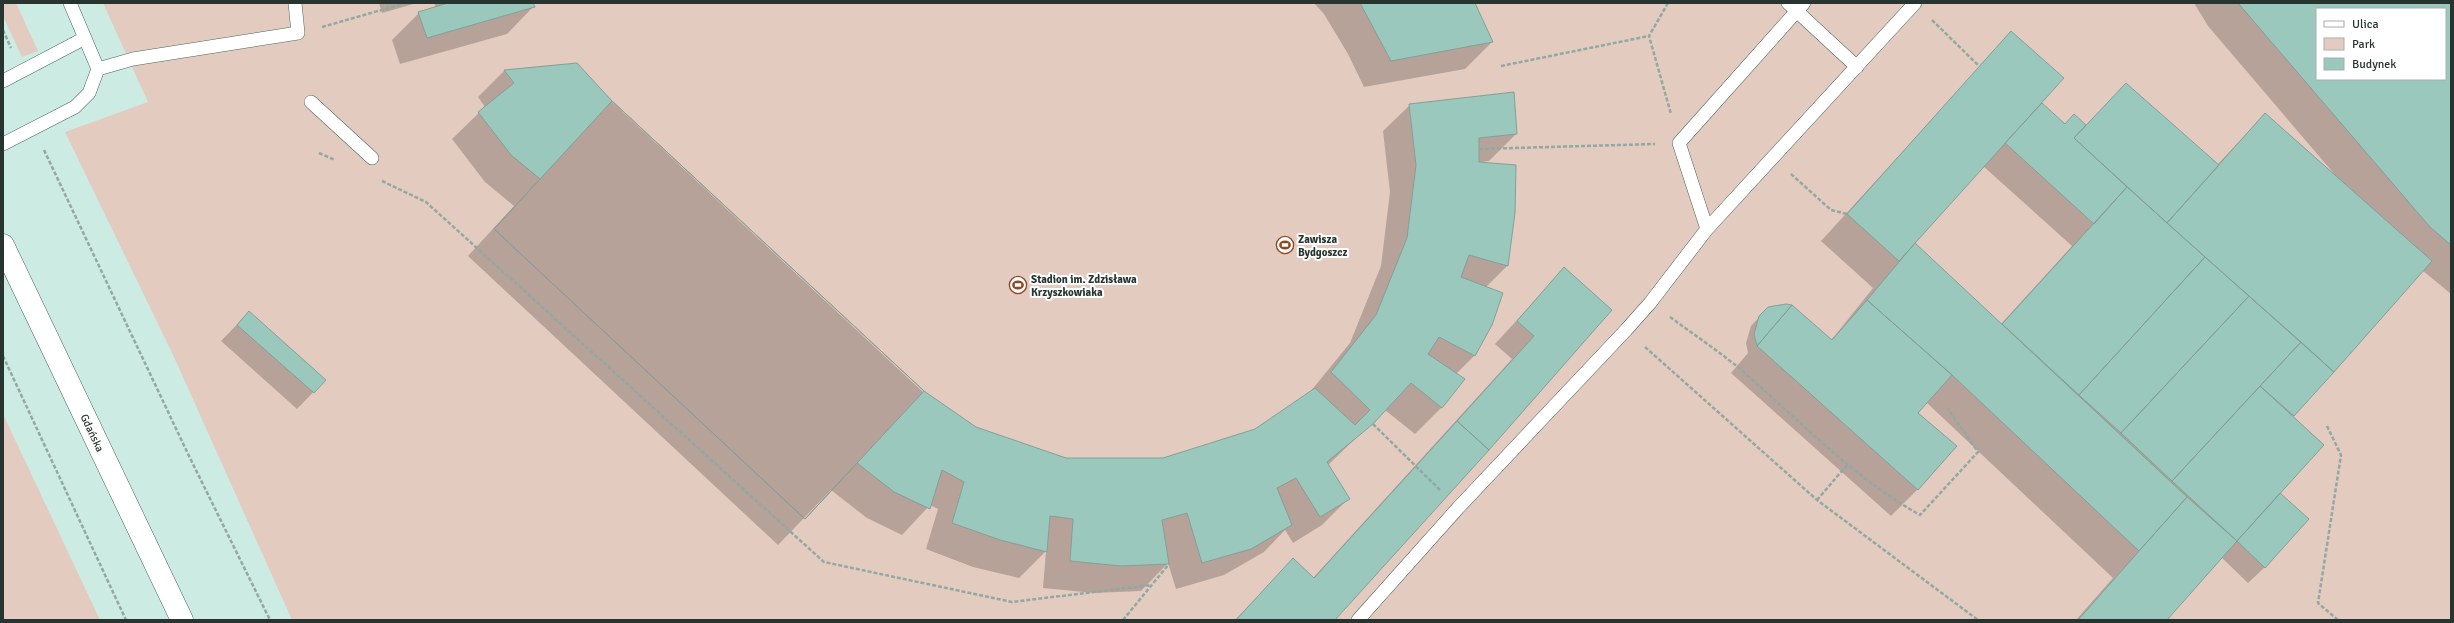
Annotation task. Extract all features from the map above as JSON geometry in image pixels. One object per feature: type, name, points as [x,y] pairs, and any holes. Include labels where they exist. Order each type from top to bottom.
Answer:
[{"type":"main road","name":"Gdańska","points":[[3,245],[182,620]]},
{"type":"lane","points":[[3,144],[75,107],[89,93],[98,69],[70,3]]},
{"type":"lane","points":[[98,69],[133,59],[298,33],[295,3]]},
{"type":"lane","points":[[1358,620],[1458,508],[1626,330],[1650,303],[1707,228],[1915,3]]},
{"type":"lane","points":[[1707,228],[1679,143],[1796,6],[1857,67]]},
{"type":"lane","points":[[3,81],[86,38]]},
{"type":"lane","points":[[311,102],[372,158]]},
{"type":"path","points":[[298,33],[406,3]]},
{"type":"path","points":[[1479,149],[1679,143],[1649,36],[1668,3]]},
{"type":"path","points":[[1915,3],[1979,66]]},
{"type":"path","points":[[3,30],[13,51]]},
{"type":"path","points":[[1501,66],[1649,36]]},
{"type":"path","points":[[34,128],[189,456],[270,620]]},
{"type":"path","points":[[319,153],[341,163]]},
{"type":"path","points":[[1773,158],[1831,210],[1847,214]]},
{"type":"path","points":[[376,179],[426,202],[824,562],[1012,602],[1151,586]]},
{"type":"path","points":[[1650,303],[1738,367],[1846,465],[1888,497],[1920,515],[1978,452],[1948,409]]},
{"type":"path","points":[[1626,330],[1817,500],[1978,620]]},
{"type":"path","points":[[3,356],[126,620]]},
{"type":"path","points":[[1373,424],[1458,508]]},
{"type":"path","points":[[2327,426],[2342,455],[2318,603],[2338,620]]},
{"type":"path","points":[[1817,500],[1846,465]]},
{"type":"path","points":[[1123,620],[1169,564]]},
{"type":"green space","points":[[3,3],[16,3],[38,51],[22,57],[3,16]]},
{"type":"green space","name":"Zawisza Bydgoszcz","points":[[103,3],[2451,3],[2451,620],[292,620],[174,357],[65,132],[148,102]]},
{"type":"green space","points":[[3,414],[100,620],[3,620]]},
{"type":"building","points":[[448,3],[533,3],[535,7],[427,38],[418,12]]},
{"type":"building","points":[[1360,3],[1475,3],[1493,42],[1391,61]]},
{"type":"building","points":[[2238,3],[2451,3],[2451,245],[2430,227]]},
{"type":"building","points":[[2011,31],[2064,78],[1899,261],[1847,214]]},
{"type":"building","points":[[577,63],[612,101],[924,391],[976,427],[1066,458],[1163,458],[1255,429],[1315,388],[1355,425],[1370,410],[1331,372],[1376,315],[1407,238],[1416,165],[1409,104],[1514,92],[1517,134],[1479,138],[1479,162],[1516,165],[1515,213],[1508,266],[1469,255],[1461,277],[1503,293],[1492,325],[1475,356],[1439,337],[1428,354],[1465,379],[1442,408],[1411,383],[1373,424],[1327,462],[1350,499],[1320,517],[1296,478],[1277,488],[1292,525],[1251,549],[1202,563],[1187,513],[1162,520],[1169,564],[1121,566],[1070,561],[1073,519],[1050,516],[1047,552],[1000,540],[952,523],[964,482],[942,470],[930,509],[894,492],[857,463],[805,519],[494,229],[540,179],[511,155],[478,112],[514,83],[504,70]]},
{"type":"building","points":[[2126,83],[2219,165],[2167,223],[2074,138]]},
{"type":"building","points":[[612,101],[924,391],[805,519],[494,229]]},
{"type":"building","points":[[2042,103],[2065,124],[2074,114],[2086,125],[2074,138],[2127,187],[2094,224],[2005,143]]},
{"type":"building","points":[[2265,113],[2432,261],[2334,372],[2167,223]]},
{"type":"building","points":[[2127,187],[2205,257],[2079,395],[2002,324]]},
{"type":"building","points":[[1915,243],[2187,497],[2139,551],[1952,375],[1867,300]]},
{"type":"building","points":[[2205,257],[2249,296],[2121,433],[2079,395]]},
{"type":"building","points":[[1564,267],[1612,310],[1489,450],[1457,421],[1534,336],[1517,321]]},
{"type":"building","points":[[2249,296],[2301,342],[2172,481],[2121,433]]},
{"type":"building","points":[[1867,300],[1952,375],[1918,413],[1957,446],[1918,490],[1757,346],[1792,305],[1832,340]]},
{"type":"building","points":[[1786,304],[1792,305],[1757,346],[1754,334],[1759,316],[1768,307]]},
{"type":"building","points":[[249,311],[326,380],[314,393],[237,325]]},
{"type":"building","points":[[2301,342],[2334,372],[2294,416],[2260,386]]},
{"type":"building","points":[[2260,386],[2324,445],[2237,541],[2172,481]]},
{"type":"building","points":[[1457,421],[1489,450],[1335,620],[1236,620],[1293,558],[1314,578]]},
{"type":"building","points":[[2280,493],[2309,519],[2265,568],[2237,541]]},
{"type":"building","points":[[2187,497],[2237,541],[2167,620],[2078,620]]},
{"type":"place","name":"Zawisza Bydgoszcz","points":[[1285,245]]},
{"type":"place","name":"Stadion im. Zdzisława Krzyszkowiaka","points":[[1018,285]]}]
